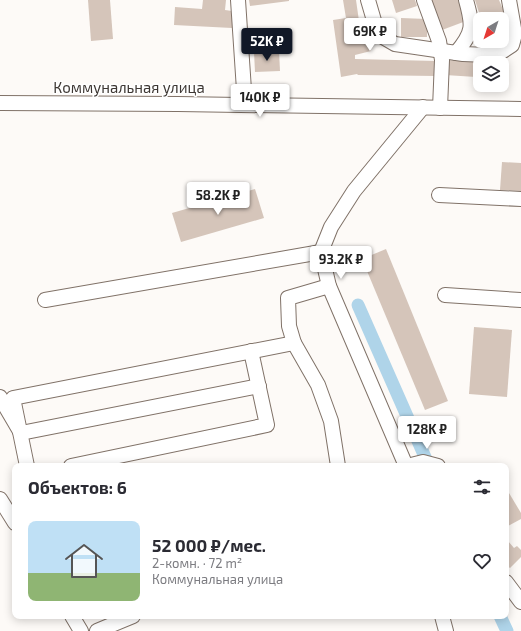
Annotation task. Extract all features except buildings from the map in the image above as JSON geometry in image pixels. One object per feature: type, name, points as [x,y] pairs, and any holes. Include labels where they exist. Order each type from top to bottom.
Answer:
[{"type":"street","points":[[238,0],[245,105]]},
{"type":"street","points":[[368,0],[375,24],[383,37],[395,44],[456,53],[488,55],[503,51],[512,45],[515,34],[509,0]]},
{"type":"street","points":[[424,0],[439,42],[442,60],[440,108]]},
{"type":"street","points":[[456,53],[466,42],[471,29],[471,18],[466,0]]},
{"type":"street","name":"Коммунальная улица","points":[[0,103],[521,109]]},
{"type":"street","points":[[405,463],[329,286],[321,252],[331,227],[354,191],[423,107]]},
{"type":"street","points":[[439,195],[521,199]]},
{"type":"street","points":[[46,300],[321,252]]},
{"type":"street","points":[[329,286],[288,298],[288,326],[294,343],[318,385],[331,422],[338,463]]},
{"type":"street","points":[[445,295],[521,300]]},
{"type":"street","points":[[26,463],[13,398],[294,343]]},
{"type":"street","points":[[84,463],[267,425],[251,351]]},
{"type":"street","points":[[21,432],[259,386]]},
{"type":"street","points":[[0,397],[21,432]]},
{"type":"street","points":[[0,499],[12,518]]},
{"type":"street","points":[[509,586],[521,602]]},
{"type":"street","points":[[74,619],[81,631]]},
{"type":"street","points":[[97,631],[126,619]]},
{"type":"street","points":[[443,619],[446,631]]},
{"type":"waterway","points":[[358,305],[428,463]]},
{"type":"waterway","points":[[501,619],[507,631]]}]
